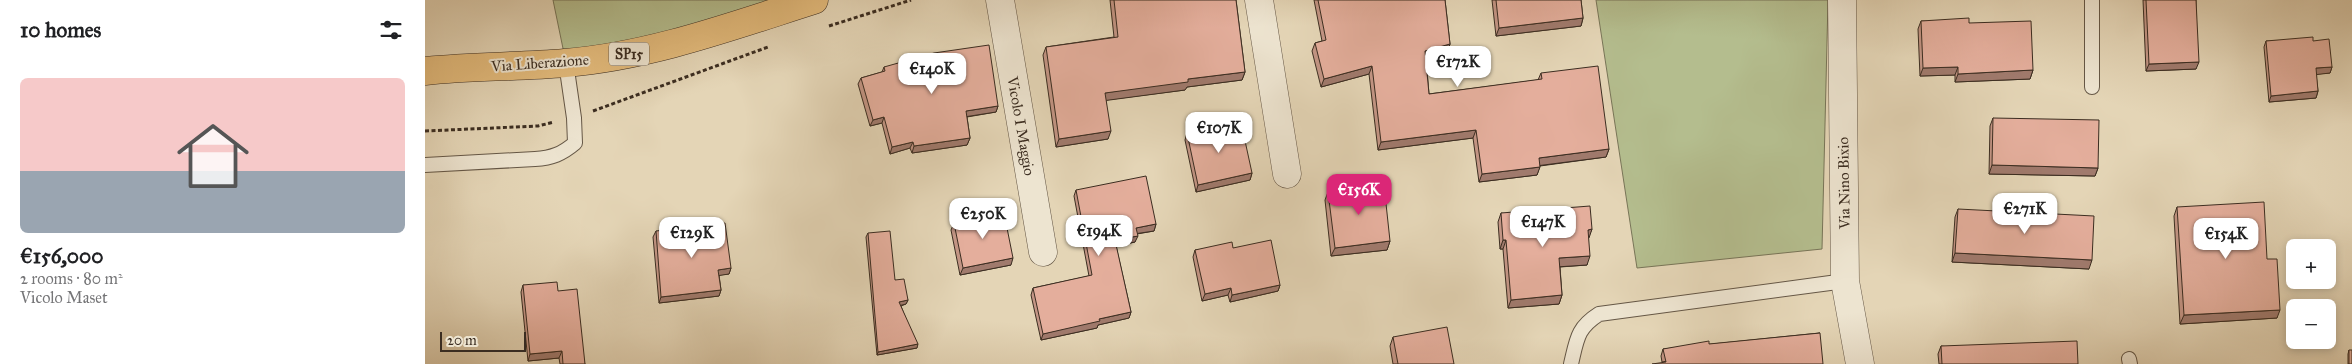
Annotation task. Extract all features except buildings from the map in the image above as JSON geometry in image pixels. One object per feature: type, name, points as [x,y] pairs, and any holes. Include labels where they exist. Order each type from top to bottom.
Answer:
[{"type":"main road","name":"Via Liberazione","points":[[429,69],[566,63],[626,54],[683,42],[814,0]]},
{"type":"street","name":"Vicolo I Maggio","points":[[1000,0],[1043,252]]},
{"type":"street","points":[[1259,0],[1287,174]]},
{"type":"street","name":"Via Nino Bixio","points":[[1842,0],[1845,281],[1860,364]]},
{"type":"lane","points":[[2092,0],[2092,87]]},
{"type":"lane","points":[[425,165],[553,158],[575,143],[574,118],[566,63]]},
{"type":"lane","points":[[1571,364],[1577,339],[1586,322],[1599,314],[1845,281]]},
{"type":"path","points":[[820,29],[911,0]]},
{"type":"path","points":[[425,132],[538,126],[574,118],[775,45]]},
{"type":"green space","points":[[553,0],[814,0],[566,63]]},
{"type":"green space","points":[[1596,0],[1828,0],[1822,249],[1637,268]]}]
